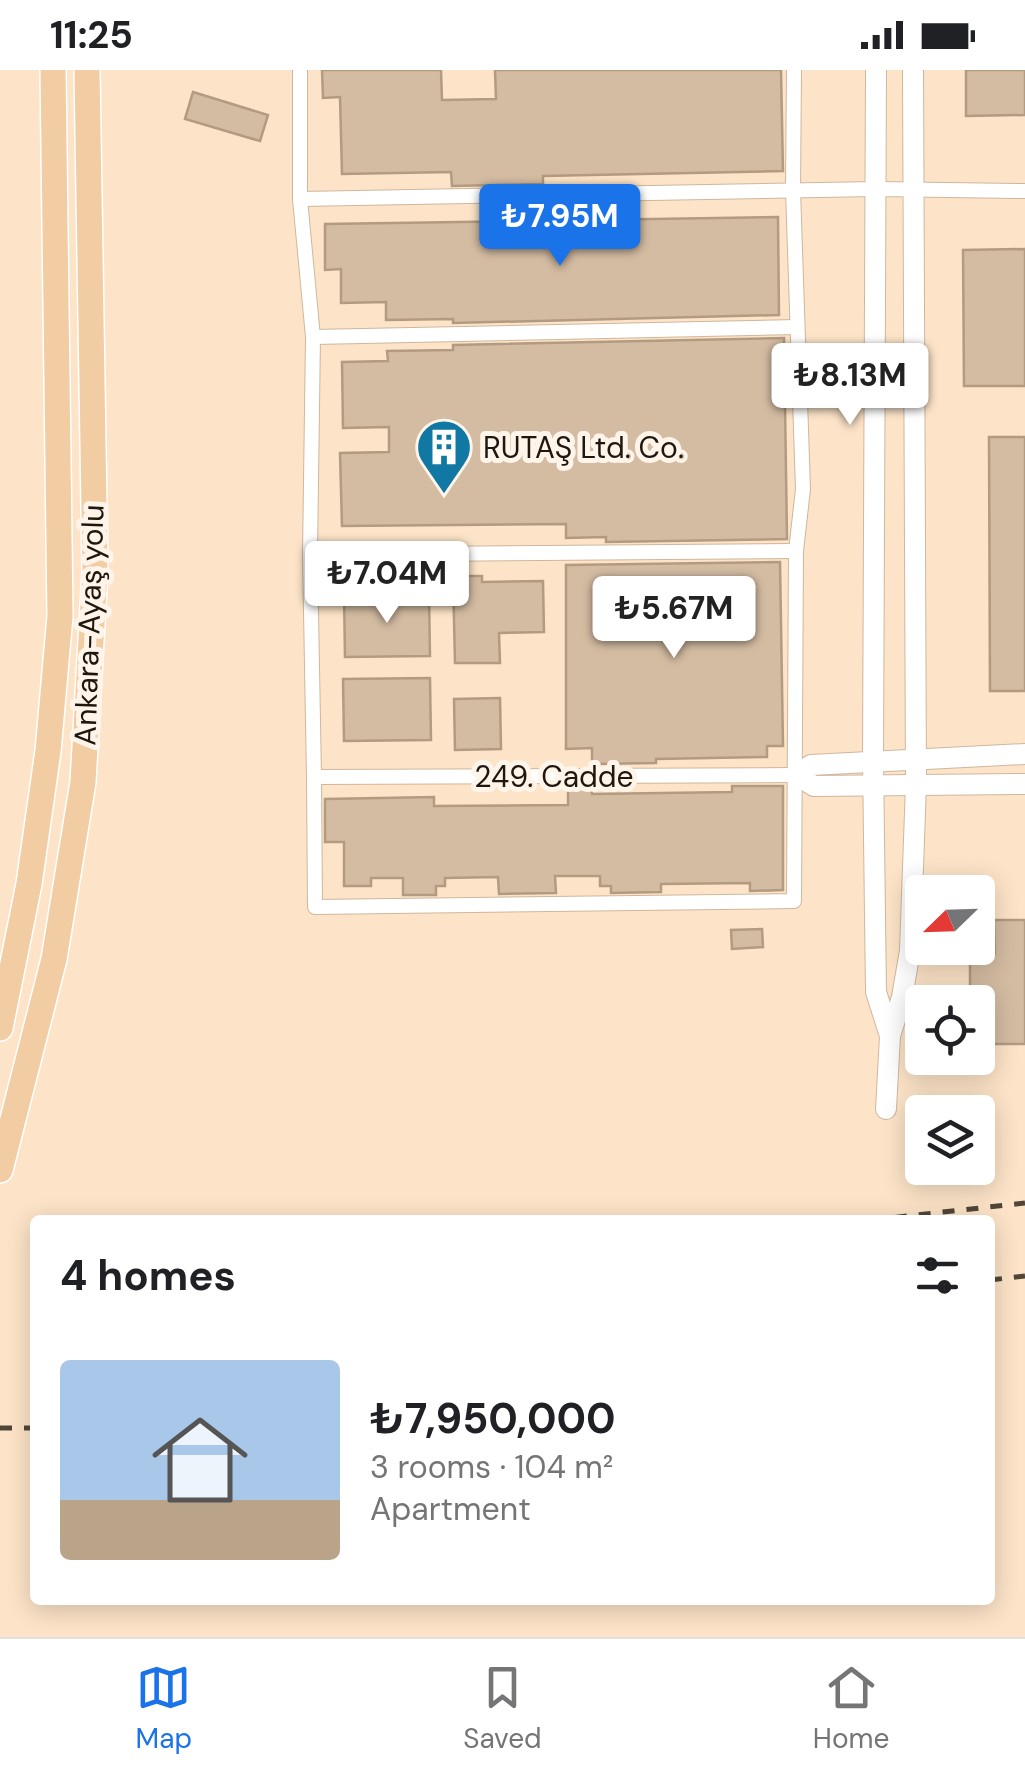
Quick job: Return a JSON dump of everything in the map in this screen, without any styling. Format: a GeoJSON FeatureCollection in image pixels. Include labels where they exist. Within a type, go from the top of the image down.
{"type":"FeatureCollection","features":[{"type":"Feature","properties":{"kind":"highway","name":"Ankara-Ayaş yolu"},"geometry":{"type":"LineString","coordinates":[[0,1028],[30,884],[48,751],[60,616],[53,70]]}},
{"type":"Feature","properties":{"kind":"highway","name":"Ankara-Ayaş yolu"},"geometry":{"type":"LineString","coordinates":[[0,1170],[54,959],[82,782],[95,570],[86,70]]}},
{"type":"Feature","properties":{"kind":"street"},"geometry":{"type":"LineString","coordinates":[[300,70],[300,199],[314,337],[310,555],[314,907],[794,901],[796,552],[803,490],[794,70]]}},
{"type":"Feature","properties":{"kind":"street"},"geometry":{"type":"LineString","coordinates":[[876,70],[872,759],[876,992],[890,1036]]}},
{"type":"Feature","properties":{"kind":"street"},"geometry":{"type":"LineString","coordinates":[[886,1109],[890,1036],[910,951],[917,758],[912,70]]}},
{"type":"Feature","properties":{"kind":"street"},"geometry":{"type":"LineString","coordinates":[[300,199],[1025,190]]}},
{"type":"Feature","properties":{"kind":"street"},"geometry":{"type":"LineString","coordinates":[[314,337],[797,327]]}},
{"type":"Feature","properties":{"kind":"street"},"geometry":{"type":"LineString","coordinates":[[310,555],[796,552]]}},
{"type":"Feature","properties":{"kind":"street"},"geometry":{"type":"LineString","coordinates":[[796,774],[811,765],[872,759],[1025,754]]}},
{"type":"Feature","properties":{"kind":"street"},"geometry":{"type":"LineString","coordinates":[[796,774],[814,786],[1025,784]]}},
{"type":"Feature","properties":{"kind":"street","name":"249. Cadde"},"geometry":{"type":"LineString","coordinates":[[314,777],[796,774]]}},
{"type":"Feature","properties":{"kind":"building"},"geometry":{"type":"Polygon","coordinates":[[[322,70],[441,70],[442,100],[496,99],[495,70],[781,70],[783,171],[543,176],[543,184],[452,186],[451,172],[342,174],[340,97],[323,98],[322,70]]]}},
{"type":"Feature","properties":{"kind":"building"},"geometry":{"type":"Polygon","coordinates":[[[966,70],[1025,70],[1025,115],[966,116],[966,70]]]}},
{"type":"Feature","properties":{"kind":"building"},"geometry":{"type":"Polygon","coordinates":[[[193,92],[268,115],[260,141],[185,119],[193,92]]]}},
{"type":"Feature","properties":{"kind":"building"},"geometry":{"type":"Polygon","coordinates":[[[778,217],[779,315],[453,323],[453,319],[386,320],[386,302],[341,303],[341,269],[325,270],[325,224],[778,217]]]}},
{"type":"Feature","properties":{"kind":"building"},"geometry":{"type":"Polygon","coordinates":[[[1025,249],[1025,386],[964,386],[963,250],[1025,249]]]}},
{"type":"Feature","properties":{"kind":"building"},"geometry":{"type":"Polygon","coordinates":[[[784,338],[787,539],[606,542],[606,537],[566,538],[566,524],[342,526],[340,453],[389,452],[389,427],[343,428],[342,362],[388,361],[387,351],[453,350],[453,345],[784,338]]]}},
{"type":"Feature","properties":{"kind":"building"},"geometry":{"type":"Polygon","coordinates":[[[989,437],[1025,437],[1025,691],[990,691],[989,437]]]}},
{"type":"Feature","properties":{"kind":"building"},"geometry":{"type":"Polygon","coordinates":[[[780,562],[783,746],[767,746],[767,757],[592,764],[592,748],[566,749],[566,565],[780,562]]]}},
{"type":"Feature","properties":{"kind":"building"},"geometry":{"type":"Polygon","coordinates":[[[453,576],[482,576],[482,582],[543,581],[544,632],[499,633],[500,663],[455,663],[453,576]]]}},
{"type":"Feature","properties":{"kind":"building"},"geometry":{"type":"Polygon","coordinates":[[[429,594],[430,656],[345,657],[344,595],[429,594]]]}},
{"type":"Feature","properties":{"kind":"building"},"geometry":{"type":"Polygon","coordinates":[[[430,678],[431,740],[344,741],[343,679],[430,678]]]}},
{"type":"Feature","properties":{"kind":"building"},"geometry":{"type":"Polygon","coordinates":[[[500,698],[501,749],[455,750],[454,699],[500,698]]]}},
{"type":"Feature","properties":{"kind":"building"},"geometry":{"type":"Polygon","coordinates":[[[591,786],[592,794],[732,792],[732,786],[783,786],[783,890],[750,891],[750,883],[661,884],[661,892],[611,893],[611,886],[600,886],[600,876],[555,876],[556,893],[499,894],[498,877],[445,878],[445,886],[436,886],[436,895],[403,895],[403,878],[371,878],[371,886],[344,886],[344,842],[325,842],[325,799],[434,797],[434,806],[568,805],[568,787],[591,786]]]}},
{"type":"Feature","properties":{"kind":"building"},"geometry":{"type":"Polygon","coordinates":[[[995,920],[1025,920],[1025,1044],[995,1044],[995,985],[970,985],[970,965],[995,965],[995,920]]]}},
{"type":"Feature","properties":{"kind":"building"},"geometry":{"type":"Polygon","coordinates":[[[762,929],[763,947],[732,949],[731,930],[762,929]]]}},
{"type":"Feature","properties":{"kind":"railway"},"geometry":{"type":"LineString","coordinates":[[916,1215],[1025,1203]]}},
{"type":"Feature","properties":{"kind":"railway"},"geometry":{"type":"LineString","coordinates":[[995,1279],[1025,1276]]}},
{"type":"Feature","properties":{"kind":"railway"},"geometry":{"type":"LineString","coordinates":[[0,1428],[30,1428]]}},
{"type":"Feature","properties":{"kind":"place","name":"RUTAŞ Ltd. Co."},"geometry":{"type":"Point","coordinates":[444,496]}}]}
